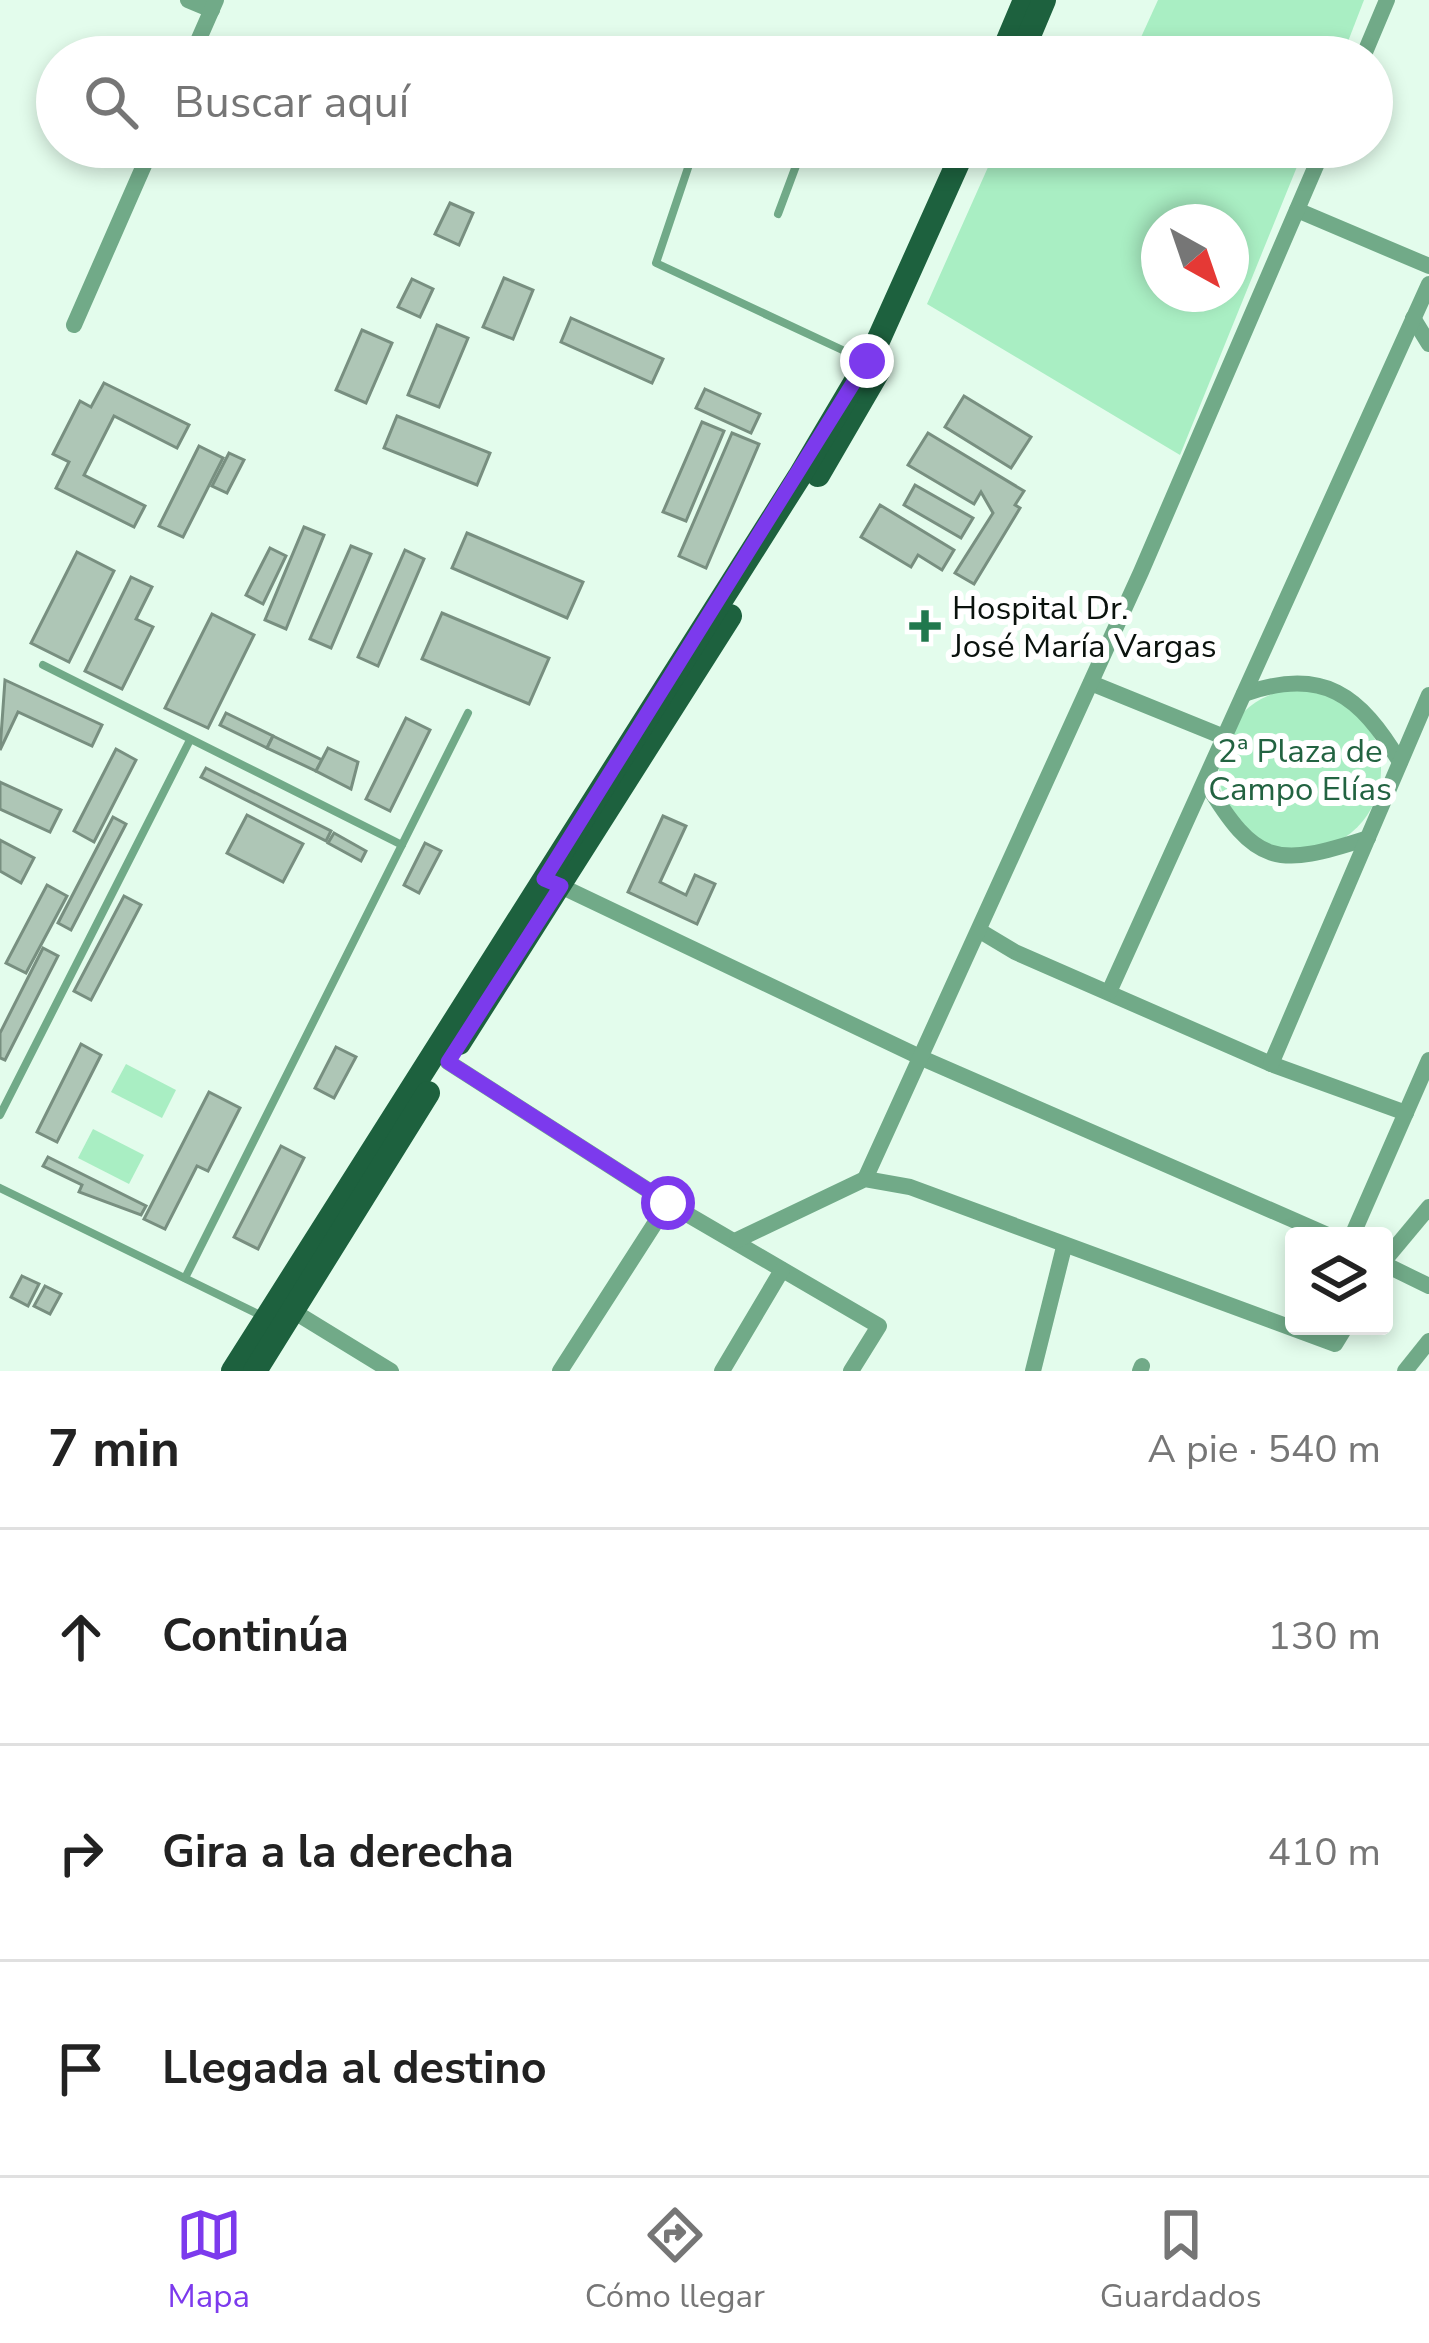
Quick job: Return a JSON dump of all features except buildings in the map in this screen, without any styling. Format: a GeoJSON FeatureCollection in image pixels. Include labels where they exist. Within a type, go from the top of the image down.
{"type":"FeatureCollection","features":[{"type":"Feature","properties":{"kind":"main road"},"geometry":{"type":"LineString","coordinates":[[1009,36],[1024,0]]}},
{"type":"Feature","properties":{"kind":"main road"},"geometry":{"type":"LineString","coordinates":[[1029,36],[1044,0]]}},
{"type":"Feature","properties":{"kind":"main road"},"geometry":{"type":"LineString","coordinates":[[255,1371],[448,1062],[867,361],[954,168]]}},
{"type":"Feature","properties":{"kind":"main road"},"geometry":{"type":"LineString","coordinates":[[233,1371],[859,410],[941,246],[973,168]]}},
{"type":"Feature","properties":{"kind":"street"},"geometry":{"type":"LineString","coordinates":[[188,0],[214,5],[200,36]]}},
{"type":"Feature","properties":{"kind":"street"},"geometry":{"type":"LineString","coordinates":[[1372,36],[1388,0]]}},
{"type":"Feature","properties":{"kind":"street"},"geometry":{"type":"LineString","coordinates":[[74,325],[143,168]]}},
{"type":"Feature","properties":{"kind":"street"},"geometry":{"type":"LineString","coordinates":[[737,1240],[866,1179],[880,1155],[1315,168]]}},
{"type":"Feature","properties":{"kind":"street"},"geometry":{"type":"LineString","coordinates":[[1297,211],[1429,266]]}},
{"type":"Feature","properties":{"kind":"street"},"geometry":{"type":"LineString","coordinates":[[1109,992],[1429,284]]}},
{"type":"Feature","properties":{"kind":"street"},"geometry":{"type":"LineString","coordinates":[[1414,318],[1429,344]]}},
{"type":"Feature","properties":{"kind":"street"},"geometry":{"type":"LineString","coordinates":[[1244,694],[1280,681],[1328,686],[1373,716],[1400,762]]}},
{"type":"Feature","properties":{"kind":"street"},"geometry":{"type":"LineString","coordinates":[[1091,683],[1224,737]]}},
{"type":"Feature","properties":{"kind":"street"},"geometry":{"type":"LineString","coordinates":[[1270,1064],[1429,695]]}},
{"type":"Feature","properties":{"kind":"street"},"geometry":{"type":"LineString","coordinates":[[1205,781],[1233,827],[1266,853],[1305,859],[1368,838]]}},
{"type":"Feature","properties":{"kind":"street"},"geometry":{"type":"LineString","coordinates":[[552,882],[924,1059],[1309,1227]]}},
{"type":"Feature","properties":{"kind":"street"},"geometry":{"type":"LineString","coordinates":[[980,931],[1270,1064],[1406,1113]]}},
{"type":"Feature","properties":{"kind":"street"},"geometry":{"type":"LineString","coordinates":[[1356,1227],[1429,1060]]}},
{"type":"Feature","properties":{"kind":"street"},"geometry":{"type":"LineString","coordinates":[[448,1062],[668,1203],[878,1327],[851,1371]]}},
{"type":"Feature","properties":{"kind":"street"},"geometry":{"type":"LineString","coordinates":[[880,1155],[910,1187]]}},
{"type":"Feature","properties":{"kind":"street"},"geometry":{"type":"LineString","coordinates":[[866,1179],[910,1187],[1285,1326]]}},
{"type":"Feature","properties":{"kind":"street"},"geometry":{"type":"LineString","coordinates":[[560,1371],[668,1203]]}},
{"type":"Feature","properties":{"kind":"street"},"geometry":{"type":"LineString","coordinates":[[1393,1251],[1429,1207]]}},
{"type":"Feature","properties":{"kind":"street"},"geometry":{"type":"LineString","coordinates":[[1033,1371],[1064,1247]]}},
{"type":"Feature","properties":{"kind":"street"},"geometry":{"type":"LineString","coordinates":[[1393,1267],[1429,1286]]}},
{"type":"Feature","properties":{"kind":"street"},"geometry":{"type":"LineString","coordinates":[[722,1371],[782,1270]]}},
{"type":"Feature","properties":{"kind":"street"},"geometry":{"type":"LineString","coordinates":[[293,1311],[391,1371]]}},
{"type":"Feature","properties":{"kind":"street"},"geometry":{"type":"LineString","coordinates":[[1310,1335],[1335,1344],[1340,1335]]}},
{"type":"Feature","properties":{"kind":"street"},"geometry":{"type":"LineString","coordinates":[[1405,1371],[1429,1341]]}},
{"type":"Feature","properties":{"kind":"lane"},"geometry":{"type":"LineString","coordinates":[[688,168],[656,263],[867,361]]}},
{"type":"Feature","properties":{"kind":"lane"},"geometry":{"type":"LineString","coordinates":[[778,214],[795,168]]}},
{"type":"Feature","properties":{"kind":"lane"},"geometry":{"type":"LineString","coordinates":[[43,665],[402,845]]}},
{"type":"Feature","properties":{"kind":"lane"},"geometry":{"type":"LineString","coordinates":[[185,1278],[468,713]]}},
{"type":"Feature","properties":{"kind":"lane"},"geometry":{"type":"LineString","coordinates":[[0,1115],[190,740]]}},
{"type":"Feature","properties":{"kind":"lane"},"geometry":{"type":"LineString","coordinates":[[0,1188],[267,1318]]}},
{"type":"Feature","properties":{"kind":"green space"},"geometry":{"type":"Polygon","coordinates":[[[1158,0],[1364,0],[1350,36],[1142,36],[1158,0]]]}},
{"type":"Feature","properties":{"kind":"green space"},"geometry":{"type":"Polygon","coordinates":[[[988,168],[1296,168],[1249,285],[1249,204],[1141,204],[1141,312],[1238,312],[1180,455],[927,304],[988,168]]]}},
{"type":"Feature","properties":{"kind":"green space","name":"2ª Plaza de Campo Elías"},"geometry":{"type":"Polygon","coordinates":[[[1300,689],[1331,695],[1358,712],[1375,739],[1381,770],[1375,801],[1358,828],[1331,845],[1300,851],[1269,845],[1242,828],[1225,801],[1219,770],[1225,739],[1242,712],[1269,695],[1300,689]]]}},
{"type":"Feature","properties":{"kind":"green space"},"geometry":{"type":"Polygon","coordinates":[[[126,1064],[176,1090],[162,1118],[111,1092],[126,1064]]]}},
{"type":"Feature","properties":{"kind":"green space"},"geometry":{"type":"Polygon","coordinates":[[[93,1129],[144,1155],[129,1184],[78,1158],[93,1129]]]}},
{"type":"Feature","properties":{"kind":"place","name":"Hospital Dr. José María Vargas"},"geometry":{"type":"Point","coordinates":[925,626]}},
{"type":"Feature","properties":{"kind":"route"},"geometry":{"type":"LineString","coordinates":[[668,1203],[448,1062],[561,886],[544,879],[799,477],[867,361]]}}]}
